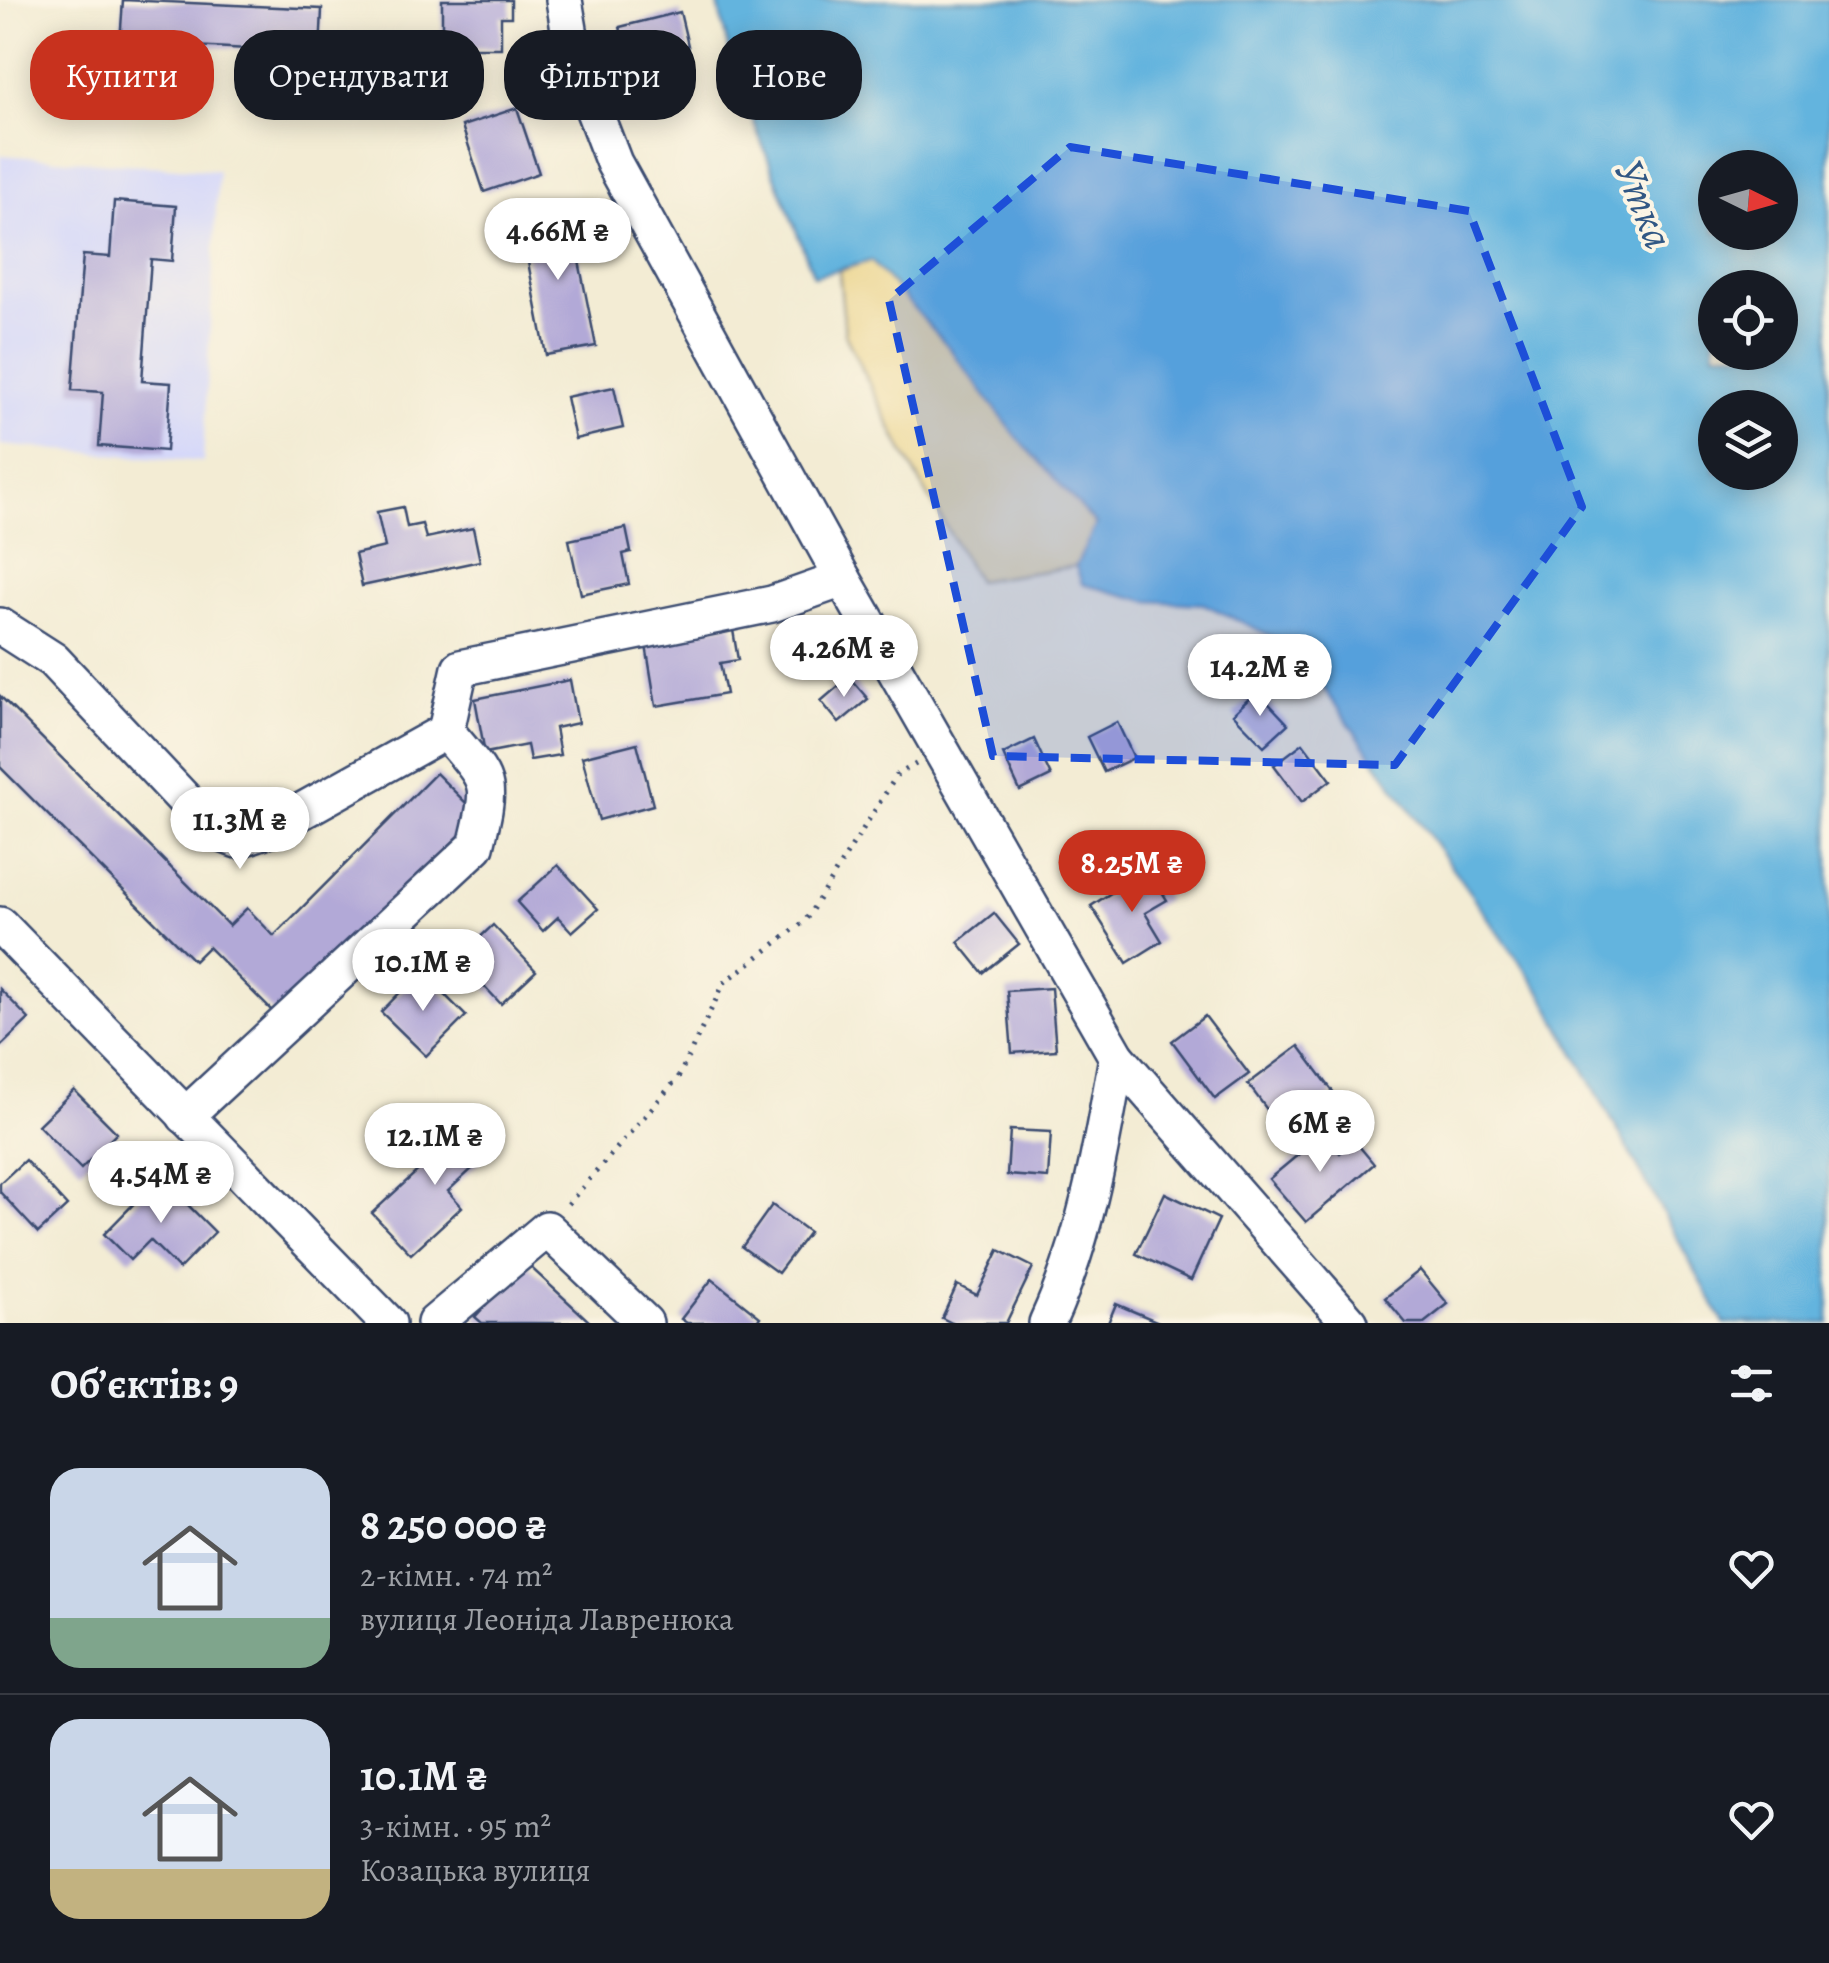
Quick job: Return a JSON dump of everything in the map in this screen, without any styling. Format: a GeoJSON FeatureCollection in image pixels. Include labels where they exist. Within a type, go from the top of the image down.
{"type":"FeatureCollection","features":[{"type":"Feature","properties":{"kind":"street"},"geometry":{"type":"LineString","coordinates":[[564,0],[574,59],[614,163],[843,579],[1117,1057],[1350,1323]]}},
{"type":"Feature","properties":{"kind":"street"},"geometry":{"type":"LineString","coordinates":[[0,626],[53,660],[214,831],[236,840],[273,827],[446,731],[460,668],[772,604],[843,579]]}},
{"type":"Feature","properties":{"kind":"street"},"geometry":{"type":"LineString","coordinates":[[185,1116],[476,846],[488,798],[486,780],[446,731]]}},
{"type":"Feature","properties":{"kind":"street"},"geometry":{"type":"LineString","coordinates":[[0,926],[388,1323]]}},
{"type":"Feature","properties":{"kind":"street"},"geometry":{"type":"LineString","coordinates":[[1047,1323],[1070,1274],[1099,1161],[1117,1057]]}},
{"type":"Feature","properties":{"kind":"street"},"geometry":{"type":"LineString","coordinates":[[435,1323],[547,1229],[645,1323]]}},
{"type":"Feature","properties":{"kind":"path"},"geometry":{"type":"LineString","coordinates":[[547,1229],[678,1078],[724,983],[805,921],[896,775],[940,750]]}},
{"type":"Feature","properties":{"kind":"highlighted area"},"geometry":{"type":"Polygon","coordinates":[[[1070,147],[1469,211],[1582,507],[1395,765],[993,756],[889,300],[1070,147]]]}},
{"type":"Feature","properties":{"kind":"shaded area"},"geometry":{"type":"Polygon","coordinates":[[[0,155],[218,171],[203,462],[0,445],[0,155]]]}},
{"type":"Feature","properties":{"kind":"sand"},"geometry":{"type":"Polygon","coordinates":[[[871,260],[947,345],[1016,436],[1096,525],[1076,566],[977,581],[901,448],[845,334],[839,271],[871,260]]]}},
{"type":"Feature","properties":{"kind":"water","name":"Утка"},"geometry":{"type":"Polygon","coordinates":[[[717,0],[1829,0],[1829,1323],[1724,1323],[1541,992],[1294,647],[1204,604],[1147,601],[1082,584],[1076,566],[1096,524],[1016,436],[947,345],[871,261],[814,276],[753,120],[862,120],[862,30],[724,30],[717,0]]]}},
{"type":"Feature","properties":{"kind":"building"},"geometry":{"type":"Polygon","coordinates":[[[123,0],[322,9],[321,30],[234,30],[234,48],[214,47],[214,30],[121,30],[123,0]]]}},
{"type":"Feature","properties":{"kind":"building"},"geometry":{"type":"Polygon","coordinates":[[[442,0],[511,0],[511,17],[501,17],[501,48],[484,48],[484,30],[442,30],[442,0]]]}},
{"type":"Feature","properties":{"kind":"building"},"geometry":{"type":"Polygon","coordinates":[[[680,12],[684,30],[621,30],[620,27],[680,12]]]}},
{"type":"Feature","properties":{"kind":"building"},"geometry":{"type":"Polygon","coordinates":[[[504,112],[504,120],[521,120],[539,173],[484,192],[462,126],[504,112]]]}},
{"type":"Feature","properties":{"kind":"building"},"geometry":{"type":"Polygon","coordinates":[[[114,201],[176,206],[172,261],[151,259],[142,381],[171,383],[166,451],[99,446],[103,392],[72,390],[83,255],[110,257],[114,201]]]}},
{"type":"Feature","properties":{"kind":"building"},"geometry":{"type":"Polygon","coordinates":[[[569,211],[596,346],[546,355],[520,221],[569,211]]]}},
{"type":"Feature","properties":{"kind":"building"},"geometry":{"type":"Polygon","coordinates":[[[614,387],[623,428],[575,439],[566,397],[614,387]]]}},
{"type":"Feature","properties":{"kind":"building"},"geometry":{"type":"Polygon","coordinates":[[[403,507],[407,527],[422,524],[426,538],[473,528],[480,561],[362,586],[355,554],[385,547],[377,512],[403,507]]]}},
{"type":"Feature","properties":{"kind":"building"},"geometry":{"type":"Polygon","coordinates":[[[626,528],[631,552],[623,554],[629,584],[581,594],[569,540],[626,528]]]}},
{"type":"Feature","properties":{"kind":"building"},"geometry":{"type":"Polygon","coordinates":[[[732,624],[738,660],[720,663],[726,694],[656,706],[645,639],[732,624]]]}},
{"type":"Feature","properties":{"kind":"building"},"geometry":{"type":"Polygon","coordinates":[[[849,677],[868,699],[839,723],[821,701],[849,677]]]}},
{"type":"Feature","properties":{"kind":"building"},"geometry":{"type":"Polygon","coordinates":[[[570,680],[578,723],[555,728],[560,755],[530,760],[527,745],[485,753],[475,699],[570,680]]]}},
{"type":"Feature","properties":{"kind":"building"},"geometry":{"type":"Polygon","coordinates":[[[1257,691],[1288,724],[1264,746],[1233,714],[1257,691]]]}},
{"type":"Feature","properties":{"kind":"building"},"geometry":{"type":"Polygon","coordinates":[[[0,696],[229,926],[247,908],[274,936],[436,773],[479,816],[278,1017],[208,947],[194,961],[0,767],[0,696]]]}},
{"type":"Feature","properties":{"kind":"building"},"geometry":{"type":"Polygon","coordinates":[[[1117,722],[1134,758],[1104,772],[1087,737],[1117,722]]]}},
{"type":"Feature","properties":{"kind":"building"},"geometry":{"type":"Polygon","coordinates":[[[1034,739],[1051,776],[1020,791],[1003,754],[1034,739]]]}},
{"type":"Feature","properties":{"kind":"building"},"geometry":{"type":"Polygon","coordinates":[[[637,743],[653,805],[599,820],[582,757],[637,743]]]}},
{"type":"Feature","properties":{"kind":"building"},"geometry":{"type":"Polygon","coordinates":[[[1303,743],[1331,780],[1302,802],[1274,765],[1303,743]]]}},
{"type":"Feature","properties":{"kind":"building"},"geometry":{"type":"Polygon","coordinates":[[[558,865],[598,909],[572,932],[558,917],[543,931],[517,902],[558,865]]]}},
{"type":"Feature","properties":{"kind":"building"},"geometry":{"type":"Polygon","coordinates":[[[1148,869],[1167,900],[1145,913],[1162,941],[1127,963],[1091,906],[1148,869]]]}},
{"type":"Feature","properties":{"kind":"building"},"geometry":{"type":"Polygon","coordinates":[[[994,913],[1019,944],[983,973],[958,942],[994,913]]]}},
{"type":"Feature","properties":{"kind":"building"},"geometry":{"type":"Polygon","coordinates":[[[493,925],[536,971],[501,1004],[458,958],[493,925]]]}},
{"type":"Feature","properties":{"kind":"building"},"geometry":{"type":"Polygon","coordinates":[[[421,971],[466,1016],[426,1056],[381,1012],[421,971]]]}},
{"type":"Feature","properties":{"kind":"building"},"geometry":{"type":"Polygon","coordinates":[[[1051,988],[1056,1050],[1012,1053],[1007,991],[1051,988]]]}},
{"type":"Feature","properties":{"kind":"building"},"geometry":{"type":"Polygon","coordinates":[[[0,989],[29,1019],[0,1047],[0,989]]]}},
{"type":"Feature","properties":{"kind":"building"},"geometry":{"type":"Polygon","coordinates":[[[1205,1016],[1249,1074],[1215,1099],[1172,1041],[1205,1016]]]}},
{"type":"Feature","properties":{"kind":"building"},"geometry":{"type":"Polygon","coordinates":[[[1299,1046],[1334,1093],[1283,1131],[1248,1084],[1299,1046]]]}},
{"type":"Feature","properties":{"kind":"building"},"geometry":{"type":"Polygon","coordinates":[[[74,1090],[117,1133],[81,1169],[38,1125],[74,1090]]]}},
{"type":"Feature","properties":{"kind":"building"},"geometry":{"type":"Polygon","coordinates":[[[477,1116],[501,1142],[448,1191],[462,1207],[411,1254],[372,1213],[477,1116]]]}},
{"type":"Feature","properties":{"kind":"building"},"geometry":{"type":"Polygon","coordinates":[[[1010,1130],[1051,1132],[1048,1178],[1007,1175],[1010,1130]]]}},
{"type":"Feature","properties":{"kind":"building"},"geometry":{"type":"Polygon","coordinates":[[[1323,1134],[1340,1153],[1354,1140],[1374,1164],[1306,1222],[1269,1179],[1323,1134]]]}},
{"type":"Feature","properties":{"kind":"building"},"geometry":{"type":"Polygon","coordinates":[[[25,1160],[67,1206],[38,1233],[0,1192],[0,1183],[25,1160]]]}},
{"type":"Feature","properties":{"kind":"building"},"geometry":{"type":"Polygon","coordinates":[[[160,1177],[215,1232],[179,1269],[150,1240],[130,1260],[104,1234],[160,1177]]]}},
{"type":"Feature","properties":{"kind":"building"},"geometry":{"type":"Polygon","coordinates":[[[1165,1193],[1219,1219],[1191,1280],[1136,1254],[1165,1193]]]}},
{"type":"Feature","properties":{"kind":"building"},"geometry":{"type":"Polygon","coordinates":[[[772,1205],[809,1232],[778,1273],[742,1247],[772,1205]]]}},
{"type":"Feature","properties":{"kind":"building"},"geometry":{"type":"Polygon","coordinates":[[[999,1250],[1033,1267],[1006,1323],[952,1323],[942,1318],[957,1285],[977,1295],[999,1250]]]}},
{"type":"Feature","properties":{"kind":"building"},"geometry":{"type":"Polygon","coordinates":[[[525,1262],[591,1323],[482,1323],[475,1317],[525,1262]]]}},
{"type":"Feature","properties":{"kind":"building"},"geometry":{"type":"Polygon","coordinates":[[[1420,1270],[1448,1304],[1424,1323],[1406,1323],[1385,1298],[1420,1270]]]}},
{"type":"Feature","properties":{"kind":"building"},"geometry":{"type":"Polygon","coordinates":[[[712,1279],[760,1317],[756,1323],[687,1323],[681,1319],[712,1279]]]}},
{"type":"Feature","properties":{"kind":"building"},"geometry":{"type":"Polygon","coordinates":[[[1116,1304],[1161,1323],[1108,1323],[1116,1304]]]}}]}
